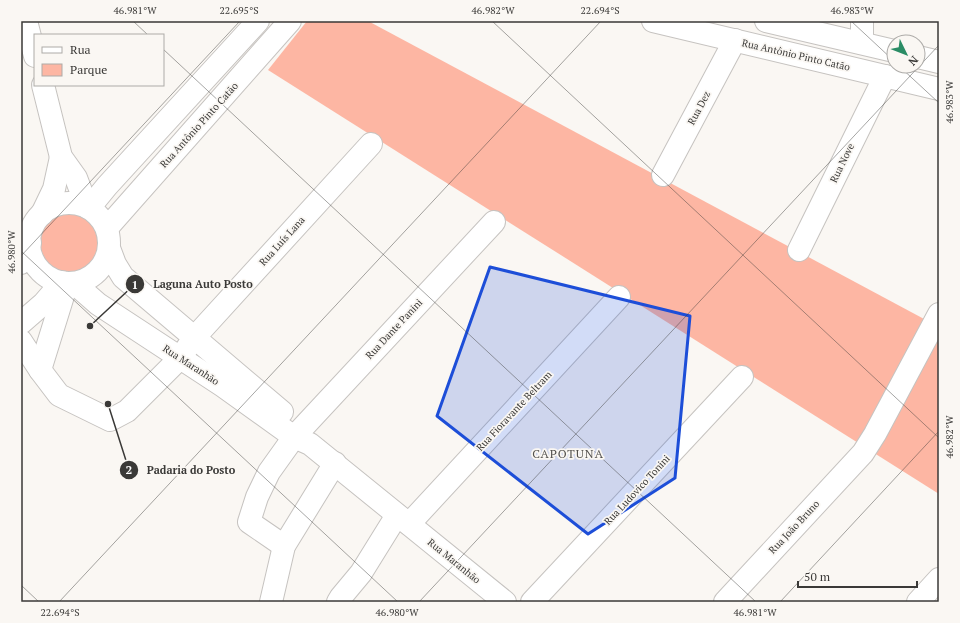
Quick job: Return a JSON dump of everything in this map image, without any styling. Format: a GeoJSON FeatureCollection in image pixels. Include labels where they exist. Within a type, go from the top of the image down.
{"type":"FeatureCollection","features":[{"type":"Feature","properties":{"kind":"main road"},"geometry":{"type":"LineString","coordinates":[[26,21],[34,52]]}},
{"type":"Feature","properties":{"kind":"main road","name":"Rua Antônio Pinto Catão"},"geometry":{"type":"LineString","coordinates":[[108,238],[290,21]]}},
{"type":"Feature","properties":{"kind":"main road","name":"Rua Antônio Pinto Catão"},"geometry":{"type":"LineString","coordinates":[[653,21],[939,89]]}},
{"type":"Feature","properties":{"kind":"main road"},"geometry":{"type":"LineString","coordinates":[[766,21],[886,49]]}},
{"type":"Feature","properties":{"kind":"main road"},"geometry":{"type":"LineString","coordinates":[[854,68],[852,59],[862,43],[862,21]]}},
{"type":"Feature","properties":{"kind":"main road"},"geometry":{"type":"LineString","coordinates":[[42,214],[56,205],[72,203],[88,208],[253,24]]}},
{"type":"Feature","properties":{"kind":"main road","name":"Rua Dez"},"geometry":{"type":"LineString","coordinates":[[663,175],[735,40]]}},
{"type":"Feature","properties":{"kind":"main road"},"geometry":{"type":"LineString","coordinates":[[926,59],[939,62]]}},
{"type":"Feature","properties":{"kind":"main road","name":"Rua Nove"},"geometry":{"type":"LineString","coordinates":[[799,250],[885,76]]}},
{"type":"Feature","properties":{"kind":"main road","name":"Rua Maranhão"},"geometry":{"type":"LineString","coordinates":[[43,86],[61,157],[76,178],[88,208],[100,216],[115,264],[123,277],[194,338],[302,436],[505,602]]}},
{"type":"Feature","properties":{"kind":"main road","name":"Rua Luís Lana"},"geometry":{"type":"LineString","coordinates":[[40,370],[59,394],[110,420],[127,411],[180,358],[194,338],[371,144]]}},
{"type":"Feature","properties":{"kind":"main road","name":"Rua Maranhão"},"geometry":{"type":"LineString","coordinates":[[61,157],[54,189],[42,214],[33,227],[30,243],[32,256],[38,268],[49,277],[67,283],[223,386],[302,436]]}},
{"type":"Feature","properties":{"kind":"main road","name":"Rua Dante Panini"},"geometry":{"type":"LineString","coordinates":[[284,546],[249,522],[257,497],[269,472],[494,222]]}},
{"type":"Feature","properties":{"kind":"main road"},"geometry":{"type":"LineString","coordinates":[[21,323],[67,283],[82,281],[95,274],[105,262],[108,238]]}},
{"type":"Feature","properties":{"kind":"main road"},"geometry":{"type":"LineString","coordinates":[[21,263],[30,243]]}},
{"type":"Feature","properties":{"kind":"main road"},"geometry":{"type":"LineString","coordinates":[[40,370],[67,283]]}},
{"type":"Feature","properties":{"kind":"main road","name":"Rua Fioravante Beltram"},"geometry":{"type":"LineString","coordinates":[[338,602],[403,520],[619,297]]}},
{"type":"Feature","properties":{"kind":"main road","name":"Rua João Bruno"},"geometry":{"type":"LineString","coordinates":[[725,602],[863,453],[875,434],[936,320]]}},
{"type":"Feature","properties":{"kind":"main road"},"geometry":{"type":"LineString","coordinates":[[21,341],[40,370]]}},
{"type":"Feature","properties":{"kind":"main road","name":"Rua Ludovico Tonini"},"geometry":{"type":"LineString","coordinates":[[532,602],[742,377]]}},
{"type":"Feature","properties":{"kind":"main road"},"geometry":{"type":"LineString","coordinates":[[271,602],[284,546],[335,463]]}},
{"type":"Feature","properties":{"kind":"main road"},"geometry":{"type":"LineString","coordinates":[[918,602],[939,579]]}},
{"type":"Feature","properties":{"kind":"highlighted area"},"geometry":{"type":"Polygon","coordinates":[[[490,267],[690,316],[675,478],[588,534],[437,416],[490,267]]]}},
{"type":"Feature","properties":{"kind":"green space"},"geometry":{"type":"Polygon","coordinates":[[[307,21],[368,21],[939,327],[939,494],[268,70],[307,21]]]}},
{"type":"Feature","properties":{"kind":"green space"},"geometry":{"type":"Polygon","coordinates":[[[66,208],[76,209],[84,213],[97,227],[100,236],[98,255],[94,263],[87,269],[72,274],[61,274],[49,270],[40,261],[36,251],[37,238],[43,224],[57,210],[66,208]]]}},
{"type":"Feature","properties":{"kind":"place","name":"Laguna Auto Posto"},"geometry":{"type":"Point","coordinates":[90,326]}},
{"type":"Feature","properties":{"kind":"place","name":"Padaria do Posto"},"geometry":{"type":"Point","coordinates":[108,404]}},
{"type":"Feature","properties":{"kind":"district","name":"CAPOTUNA"},"geometry":{"type":"Point","coordinates":[568,453]}}]}
